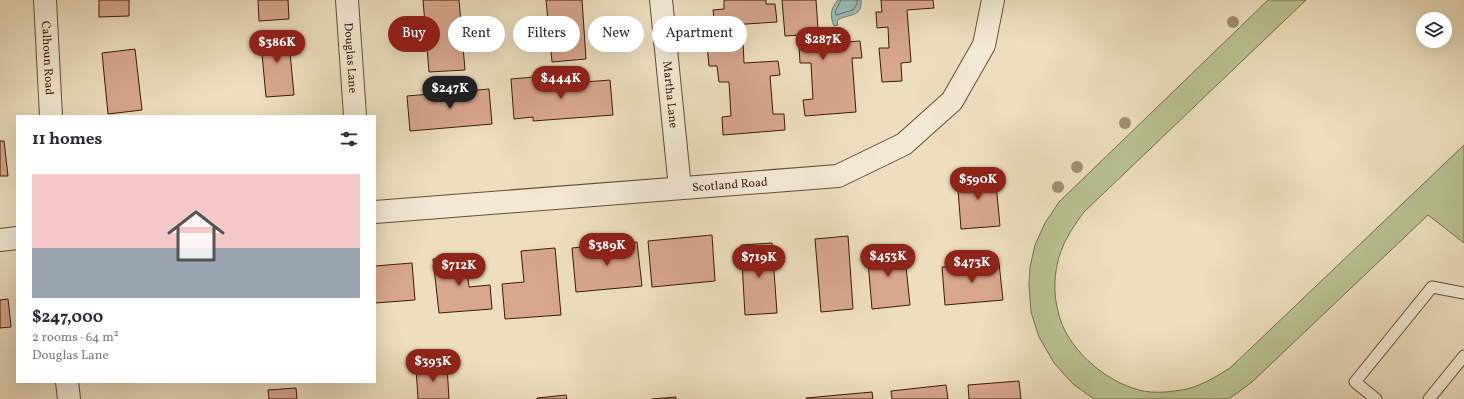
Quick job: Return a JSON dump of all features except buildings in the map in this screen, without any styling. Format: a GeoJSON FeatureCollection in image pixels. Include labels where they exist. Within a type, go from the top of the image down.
{"type":"FeatureCollection","features":[{"type":"Feature","properties":{"kind":"street","name":"Calhoun Road"},"geometry":{"type":"LineString","coordinates":[[45,0],[51,115]]}},
{"type":"Feature","properties":{"kind":"street","name":"Douglas Lane"},"geometry":{"type":"LineString","coordinates":[[347,0],[355,115]]}},
{"type":"Feature","properties":{"kind":"street","name":"Martha Lane"},"geometry":{"type":"LineString","coordinates":[[661,0],[680,188]]}},
{"type":"Feature","properties":{"kind":"street","name":"Scotland Road"},"geometry":{"type":"LineString","coordinates":[[376,212],[838,176],[904,144],[952,102],[984,45],[993,0]]}},
{"type":"Feature","properties":{"kind":"street"},"geometry":{"type":"LineString","coordinates":[[0,240],[16,238]]}},
{"type":"Feature","properties":{"kind":"street"},"geometry":{"type":"LineString","coordinates":[[67,383],[69,399]]}},
{"type":"Feature","properties":{"kind":"lane"},"geometry":{"type":"LineString","coordinates":[[1376,399],[1355,382],[1432,287],[1464,293]]}},
{"type":"Feature","properties":{"kind":"lane"},"geometry":{"type":"LineString","coordinates":[[1428,399],[1464,356]]}},
{"type":"Feature","properties":{"kind":"green space"},"geometry":{"type":"Polygon","coordinates":[[[1268,0],[1306,0],[1084,212],[1075,224],[1061,251],[1057,265],[1055,276],[1055,294],[1062,324],[1077,349],[1100,371],[1113,379],[1139,390],[1156,392],[1175,391],[1187,389],[1210,380],[1230,368],[1464,145],[1464,243],[1428,215],[1252,382],[1229,399],[1094,399],[1073,384],[1054,363],[1039,337],[1031,312],[1029,285],[1030,267],[1035,245],[1045,223],[1059,202],[1268,0]]]}},
{"type":"Feature","properties":{"kind":"water"},"geometry":{"type":"Polygon","coordinates":[[[838,0],[861,0],[861,6],[856,13],[840,19],[837,21],[838,25],[834,26],[832,19],[833,6],[838,0]]]}}]}
